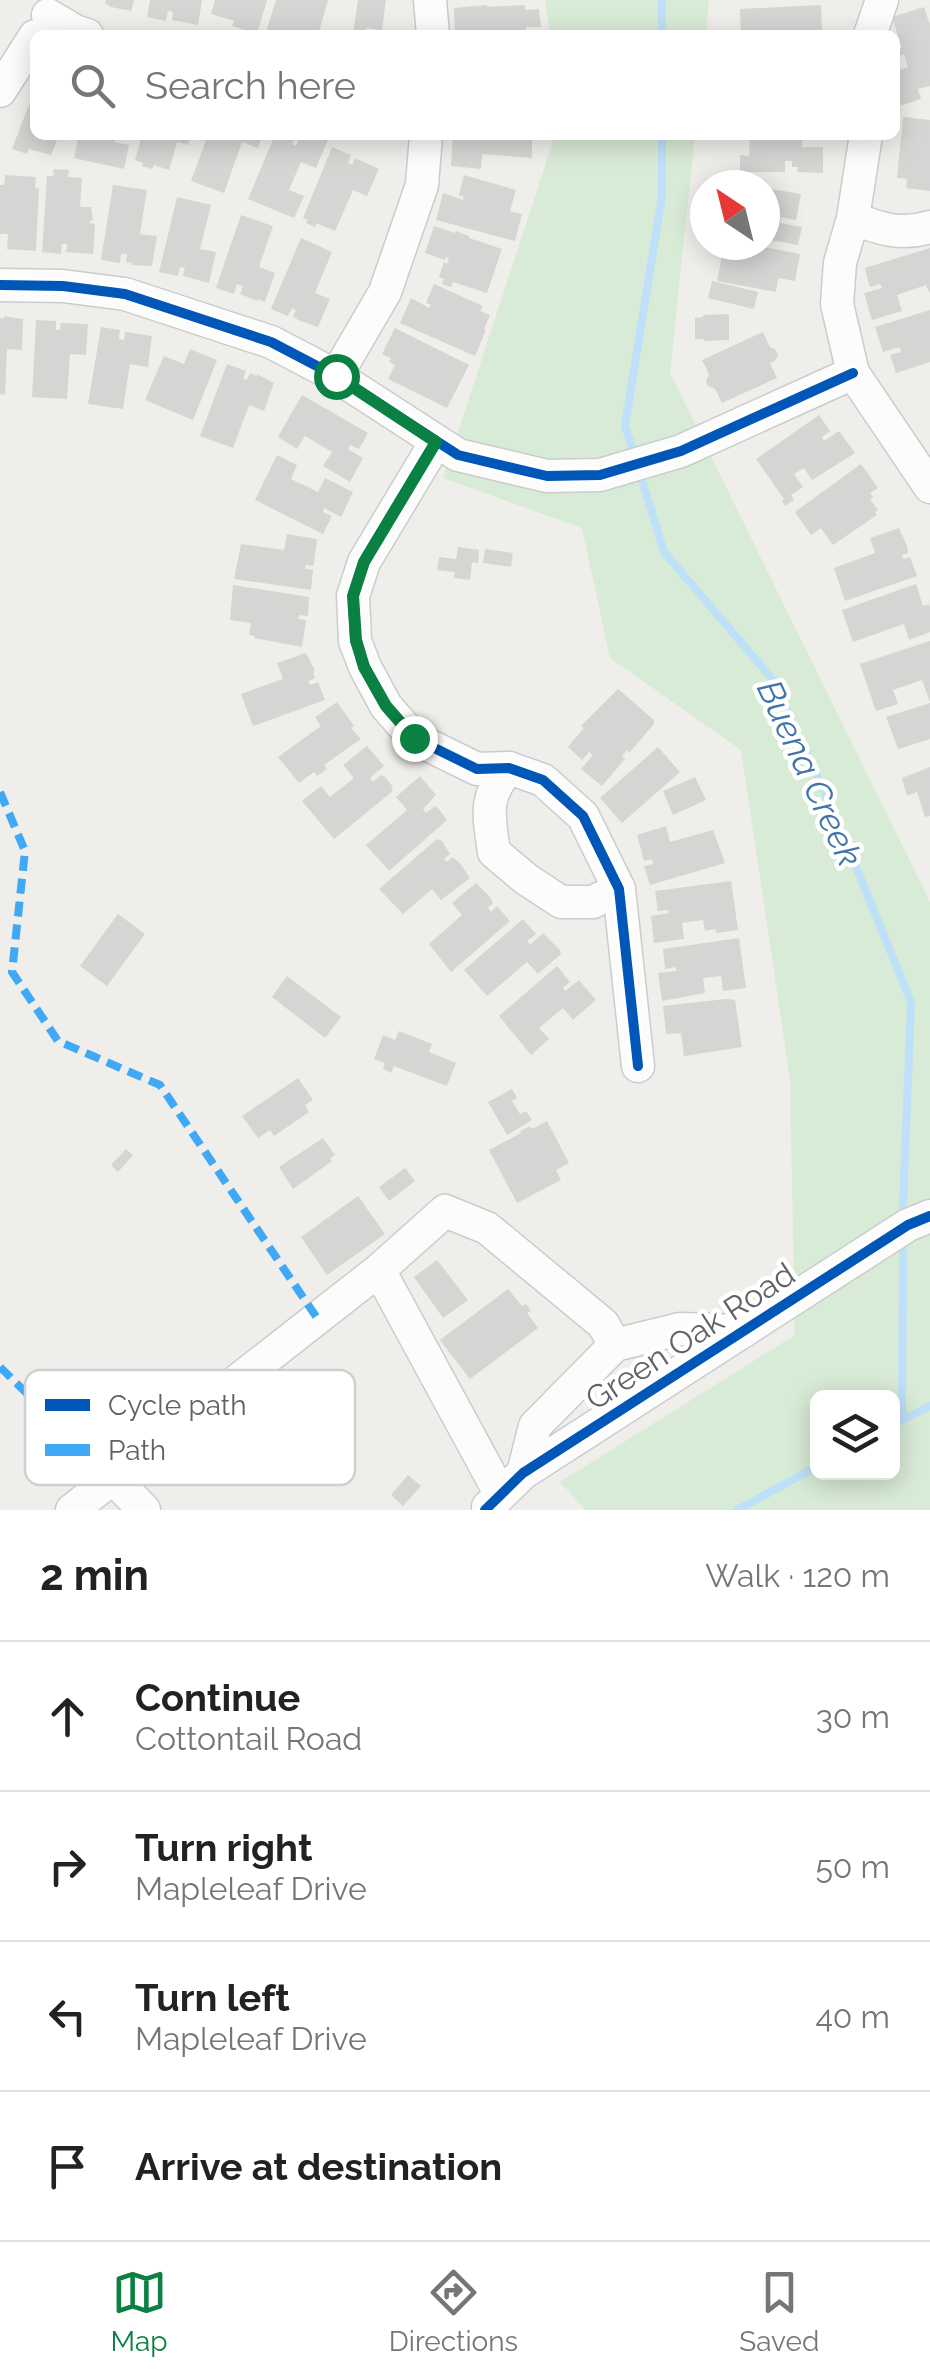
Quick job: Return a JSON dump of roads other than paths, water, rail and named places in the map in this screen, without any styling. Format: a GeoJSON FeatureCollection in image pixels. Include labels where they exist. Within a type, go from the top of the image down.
{"type":"FeatureCollection","features":[{"type":"Feature","properties":{"kind":"street"},"geometry":{"type":"LineString","coordinates":[[430,0],[433,30]]}},
{"type":"Feature","properties":{"kind":"street"},"geometry":{"type":"LineString","coordinates":[[872,30],[882,0]]}},
{"type":"Feature","properties":{"kind":"street"},"geometry":{"type":"LineString","coordinates":[[43,21],[73,30]]}},
{"type":"Feature","properties":{"kind":"street"},"geometry":{"type":"LineString","coordinates":[[0,91],[30,42]]}},
{"type":"Feature","properties":{"kind":"street"},"geometry":{"type":"LineString","coordinates":[[336,376],[385,292],[422,185],[426,140]]}},
{"type":"Feature","properties":{"kind":"street"},"geometry":{"type":"LineString","coordinates":[[865,140],[853,218],[840,263],[836,304],[853,374],[930,487]]}},
{"type":"Feature","properties":{"kind":"street"},"geometry":{"type":"LineString","coordinates":[[853,218],[884,231],[930,227]]}},
{"type":"Feature","properties":{"kind":"street"},"geometry":{"type":"LineString","coordinates":[[0,285],[63,286],[126,294],[271,342],[336,376],[458,455],[546,476],[600,475],[680,451],[853,374]]}},
{"type":"Feature","properties":{"kind":"street"},"geometry":{"type":"LineString","coordinates":[[436,442],[364,562],[353,596],[356,640],[364,667],[386,706],[414,738],[477,769],[509,768],[542,780],[584,816],[619,889],[638,1066]]}},
{"type":"Feature","properties":{"kind":"street"},"geometry":{"type":"LineString","coordinates":[[509,768],[496,782],[488,807],[494,852],[560,902],[593,902],[619,889]]}},
{"type":"Feature","properties":{"kind":"street"},"geometry":{"type":"LineString","coordinates":[[252,1370],[379,1270],[446,1211],[487,1228],[603,1324],[615,1345]]}},
{"type":"Feature","properties":{"kind":"street","name":"Green Oak Road"},"geometry":{"type":"LineString","coordinates":[[503,1492],[744,1331],[908,1225],[930,1216]]}},
{"type":"Feature","properties":{"kind":"street"},"geometry":{"type":"LineString","coordinates":[[379,1270],[503,1492]]}},
{"type":"Feature","properties":{"kind":"street","name":"Green Oak Road"},"geometry":{"type":"LineString","coordinates":[[503,1492],[535,1426],[615,1345],[680,1328],[744,1331]]}},
{"type":"Feature","properties":{"kind":"street"},"geometry":{"type":"LineString","coordinates":[[72,1510],[105,1485]]}},
{"type":"Feature","properties":{"kind":"street"},"geometry":{"type":"LineString","coordinates":[[121,1485],[144,1510]]}},
{"type":"Feature","properties":{"kind":"waterway","name":"Buena Creek"},"geometry":{"type":"LineString","coordinates":[[662,0],[662,30]]}},
{"type":"Feature","properties":{"kind":"waterway","name":"Buena Creek"},"geometry":{"type":"LineString","coordinates":[[635,456],[625,426],[662,196],[662,140]]}},
{"type":"Feature","properties":{"kind":"waterway","name":"Buena Creek"},"geometry":{"type":"LineString","coordinates":[[639,470],[664,552],[774,681],[835,815],[911,1002],[903,1206]]}},
{"type":"Feature","properties":{"kind":"waterway","name":"Buena Creek"},"geometry":{"type":"LineString","coordinates":[[902,1419],[903,1251]]}},
{"type":"Feature","properties":{"kind":"waterway"},"geometry":{"type":"LineString","coordinates":[[900,1421],[930,1406]]}},
{"type":"Feature","properties":{"kind":"waterway"},"geometry":{"type":"LineString","coordinates":[[737,1510],[810,1470]]}}]}
